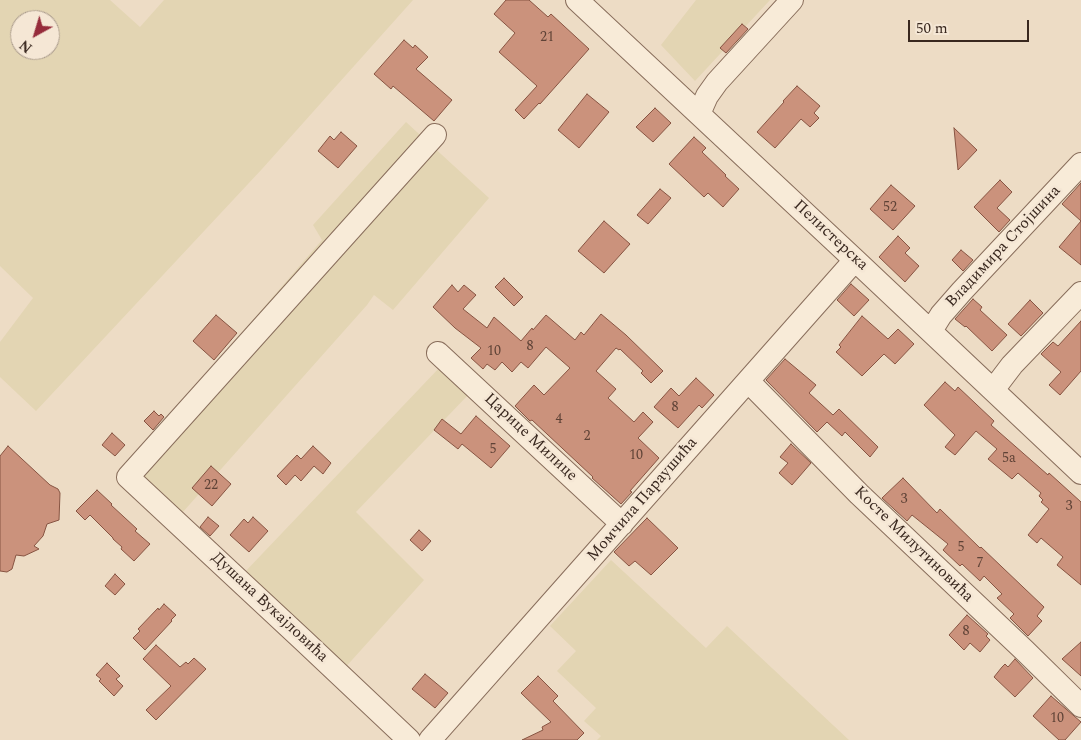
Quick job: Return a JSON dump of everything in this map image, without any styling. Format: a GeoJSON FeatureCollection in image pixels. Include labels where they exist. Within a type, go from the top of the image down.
{"type":"FeatureCollection","features":[{"type":"Feature","properties":{"kind":"street","name":"Пелистерска"},"geometry":{"type":"LineString","coordinates":[[577,0],[1081,473]]}},
{"type":"Feature","properties":{"kind":"street"},"geometry":{"type":"LineString","coordinates":[[699,114],[716,82],[792,0]]}},
{"type":"Feature","properties":{"kind":"street","name":"Душана Вукајловића"},"geometry":{"type":"LineString","coordinates":[[409,740],[128,477],[435,135]]}},
{"type":"Feature","properties":{"kind":"street","name":"Владимира Стојшина"},"geometry":{"type":"LineString","coordinates":[[931,331],[941,315],[962,291],[1081,164]]}},
{"type":"Feature","properties":{"kind":"street","name":"Момчила Параушића"},"geometry":{"type":"LineString","coordinates":[[430,740],[855,260]]}},
{"type":"Feature","properties":{"kind":"street"},"geometry":{"type":"LineString","coordinates":[[993,390],[1012,365],[1081,294]]}},
{"type":"Feature","properties":{"kind":"street","name":"Царице Милице"},"geometry":{"type":"LineString","coordinates":[[438,353],[622,524]]}},
{"type":"Feature","properties":{"kind":"street","name":"Косте Милутиновића"},"geometry":{"type":"LineString","coordinates":[[748,381],[859,494],[1081,706]]}},
{"type":"Feature","properties":{"kind":"shaded area"},"geometry":{"type":"Polygon","coordinates":[[[0,0],[110,0],[140,27],[164,0],[413,0],[262,169],[36,411],[0,377],[0,342],[33,298],[0,266],[0,0]]]}},
{"type":"Feature","properties":{"kind":"shaded area"},"geometry":{"type":"Polygon","coordinates":[[[696,0],[770,0],[695,81],[661,45],[696,0]]]}},
{"type":"Feature","properties":{"kind":"shaded area"},"geometry":{"type":"Polygon","coordinates":[[[406,122],[489,198],[393,310],[374,295],[182,513],[126,467],[322,240],[313,225],[406,122]]]}},
{"type":"Feature","properties":{"kind":"shaded area"},"geometry":{"type":"Polygon","coordinates":[[[440,367],[469,394],[356,512],[424,580],[343,670],[243,574],[440,367]]]}},
{"type":"Feature","properties":{"kind":"shaded area"},"geometry":{"type":"Polygon","coordinates":[[[611,560],[706,648],[727,626],[849,740],[597,740],[601,736],[584,721],[596,708],[557,671],[576,651],[550,626],[611,560]]]}},
{"type":"Feature","properties":{"kind":"building"},"geometry":{"type":"Polygon","coordinates":[[[506,0],[529,0],[548,17],[551,14],[589,49],[540,104],[524,119],[515,110],[537,86],[499,52],[515,33],[494,14],[506,0]]]}},
{"type":"Feature","properties":{"kind":"building"},"geometry":{"type":"Polygon","coordinates":[[[742,24],[748,29],[726,53],[720,48],[742,24]]]}},
{"type":"Feature","properties":{"kind":"building"},"geometry":{"type":"Polygon","coordinates":[[[404,40],[413,48],[415,45],[428,57],[416,69],[452,100],[434,121],[393,86],[391,89],[374,74],[404,40]]]}},
{"type":"Feature","properties":{"kind":"building"},"geometry":{"type":"Polygon","coordinates":[[[797,86],[820,106],[814,113],[819,118],[810,127],[801,119],[775,148],[757,132],[797,86]]]}},
{"type":"Feature","properties":{"kind":"building"},"geometry":{"type":"Polygon","coordinates":[[[587,94],[609,112],[579,148],[558,130],[587,94]]]}},
{"type":"Feature","properties":{"kind":"building"},"geometry":{"type":"Polygon","coordinates":[[[655,108],[671,123],[653,142],[636,127],[655,108]]]}},
{"type":"Feature","properties":{"kind":"building"},"geometry":{"type":"Polygon","coordinates":[[[954,128],[977,150],[958,170],[954,128]]]}},
{"type":"Feature","properties":{"kind":"building"},"geometry":{"type":"Polygon","coordinates":[[[341,132],[357,146],[338,168],[318,151],[330,136],[334,140],[341,132]]]}},
{"type":"Feature","properties":{"kind":"building"},"geometry":{"type":"Polygon","coordinates":[[[694,137],[706,148],[702,152],[739,189],[723,207],[708,193],[704,197],[669,164],[694,137]]]}},
{"type":"Feature","properties":{"kind":"building"},"geometry":{"type":"Polygon","coordinates":[[[1000,180],[1012,192],[997,208],[1010,220],[999,232],[974,207],[1000,180]]]}},
{"type":"Feature","properties":{"kind":"building"},"geometry":{"type":"Polygon","coordinates":[[[1081,183],[1081,221],[1062,204],[1081,183]]]}},
{"type":"Feature","properties":{"kind":"building"},"geometry":{"type":"Polygon","coordinates":[[[891,185],[915,206],[893,230],[870,209],[891,185]]]}},
{"type":"Feature","properties":{"kind":"building"},"geometry":{"type":"Polygon","coordinates":[[[660,189],[671,198],[648,224],[637,215],[660,189]]]}},
{"type":"Feature","properties":{"kind":"building"},"geometry":{"type":"Polygon","coordinates":[[[604,221],[630,244],[604,273],[578,251],[604,221]]]}},
{"type":"Feature","properties":{"kind":"building"},"geometry":{"type":"Polygon","coordinates":[[[1081,221],[1081,265],[1059,247],[1081,221]]]}},
{"type":"Feature","properties":{"kind":"building"},"geometry":{"type":"Polygon","coordinates":[[[898,236],[910,248],[905,253],[919,266],[905,282],[879,257],[898,236]]]}},
{"type":"Feature","properties":{"kind":"building"},"geometry":{"type":"Polygon","coordinates":[[[961,250],[973,260],[963,271],[952,260],[961,250]]]}},
{"type":"Feature","properties":{"kind":"building"},"geometry":{"type":"Polygon","coordinates":[[[504,278],[523,297],[514,306],[495,287],[504,278]]]}},
{"type":"Feature","properties":{"kind":"building"},"geometry":{"type":"Polygon","coordinates":[[[851,284],[869,300],[854,316],[837,300],[851,284]]]}},
{"type":"Feature","properties":{"kind":"building"},"geometry":{"type":"Polygon","coordinates":[[[452,285],[458,292],[464,285],[476,295],[463,309],[487,328],[494,317],[521,341],[546,315],[575,340],[581,332],[584,335],[601,314],[663,371],[651,383],[641,373],[643,371],[620,349],[616,348],[596,371],[616,389],[608,398],[634,422],[643,412],[653,422],[638,438],[659,458],[621,504],[515,406],[534,385],[544,395],[570,368],[546,347],[528,368],[521,362],[512,372],[502,362],[495,370],[487,364],[483,369],[471,358],[481,348],[455,328],[433,307],[452,285]]]}},
{"type":"Feature","properties":{"kind":"building"},"geometry":{"type":"Polygon","coordinates":[[[973,299],[982,307],[980,310],[1007,335],[992,351],[966,326],[955,319],[973,299]]]}},
{"type":"Feature","properties":{"kind":"building"},"geometry":{"type":"Polygon","coordinates":[[[1030,300],[1043,313],[1021,336],[1008,324],[1030,300]]]}},
{"type":"Feature","properties":{"kind":"building"},"geometry":{"type":"Polygon","coordinates":[[[216,315],[237,333],[214,360],[193,341],[216,315]]]}},
{"type":"Feature","properties":{"kind":"building"},"geometry":{"type":"Polygon","coordinates":[[[862,316],[888,339],[898,329],[914,344],[895,364],[884,354],[862,376],[836,352],[841,347],[839,345],[862,316]]]}},
{"type":"Feature","properties":{"kind":"building"},"geometry":{"type":"Polygon","coordinates":[[[1081,321],[1081,371],[1060,395],[1049,385],[1061,372],[1041,354],[1053,342],[1058,346],[1081,321]]]}},
{"type":"Feature","properties":{"kind":"building"},"geometry":{"type":"Polygon","coordinates":[[[785,359],[816,385],[809,393],[833,415],[839,409],[878,447],[870,457],[845,432],[842,436],[827,422],[817,432],[766,380],[785,359]]]}},
{"type":"Feature","properties":{"kind":"building"},"geometry":{"type":"Polygon","coordinates":[[[696,378],[714,395],[702,408],[699,405],[678,428],[654,407],[671,388],[679,396],[696,378]]]}},
{"type":"Feature","properties":{"kind":"building"},"geometry":{"type":"Polygon","coordinates":[[[945,382],[955,391],[958,387],[994,421],[991,425],[1081,502],[1081,585],[1057,565],[1063,557],[1041,538],[1037,543],[1028,535],[1049,509],[1041,502],[1043,500],[1039,496],[1041,493],[1018,473],[1012,479],[988,459],[997,449],[976,431],[955,455],[945,447],[955,435],[924,405],[945,382]]]}},
{"type":"Feature","properties":{"kind":"building"},"geometry":{"type":"Polygon","coordinates":[[[154,411],[159,416],[161,414],[164,417],[153,430],[144,421],[154,411]]]}},
{"type":"Feature","properties":{"kind":"building"},"geometry":{"type":"Polygon","coordinates":[[[476,416],[510,446],[491,468],[462,444],[458,449],[434,430],[442,419],[461,434],[476,416]]]}},
{"type":"Feature","properties":{"kind":"building"},"geometry":{"type":"Polygon","coordinates":[[[112,433],[125,445],[115,456],[102,445],[112,433]]]}},
{"type":"Feature","properties":{"kind":"building"},"geometry":{"type":"Polygon","coordinates":[[[791,444],[811,463],[792,485],[779,473],[788,463],[780,457],[791,444]]]}},
{"type":"Feature","properties":{"kind":"building"},"geometry":{"type":"Polygon","coordinates":[[[8,446],[50,485],[58,489],[60,493],[59,520],[47,524],[43,536],[34,546],[39,549],[24,556],[16,555],[12,569],[7,572],[0,571],[0,456],[8,446]]]}},
{"type":"Feature","properties":{"kind":"building"},"geometry":{"type":"Polygon","coordinates":[[[313,446],[331,463],[323,474],[314,466],[301,481],[295,475],[286,485],[277,476],[297,455],[301,459],[313,446]]]}},
{"type":"Feature","properties":{"kind":"building"},"geometry":{"type":"Polygon","coordinates":[[[211,466],[231,484],[212,506],[192,488],[211,466]]]}},
{"type":"Feature","properties":{"kind":"building"},"geometry":{"type":"Polygon","coordinates":[[[903,478],[937,513],[940,509],[1044,607],[1037,616],[1042,621],[1028,636],[1010,618],[1014,614],[997,598],[1002,594],[984,576],[980,581],[962,564],[960,566],[943,550],[948,544],[912,515],[907,521],[882,498],[903,478]]]}},
{"type":"Feature","properties":{"kind":"building"},"geometry":{"type":"Polygon","coordinates":[[[97,490],[137,529],[135,531],[150,544],[134,561],[90,515],[85,520],[76,511],[97,490]]]}},
{"type":"Feature","properties":{"kind":"building"},"geometry":{"type":"Polygon","coordinates":[[[208,517],[219,526],[210,536],[200,527],[208,517]]]}},
{"type":"Feature","properties":{"kind":"building"},"geometry":{"type":"Polygon","coordinates":[[[253,517],[268,531],[249,552],[230,535],[244,519],[248,523],[253,517]]]}},
{"type":"Feature","properties":{"kind":"building"},"geometry":{"type":"Polygon","coordinates":[[[647,518],[678,548],[651,575],[635,561],[629,566],[614,552],[647,518]]]}},
{"type":"Feature","properties":{"kind":"building"},"geometry":{"type":"Polygon","coordinates":[[[419,530],[431,541],[422,551],[410,540],[419,530]]]}},
{"type":"Feature","properties":{"kind":"building"},"geometry":{"type":"Polygon","coordinates":[[[115,574],[125,584],[115,595],[105,586],[115,574]]]}},
{"type":"Feature","properties":{"kind":"building"},"geometry":{"type":"Polygon","coordinates":[[[164,604],[176,615],[145,650],[133,638],[140,631],[138,629],[164,604]]]}},
{"type":"Feature","properties":{"kind":"building"},"geometry":{"type":"Polygon","coordinates":[[[967,615],[988,634],[986,636],[990,640],[980,652],[970,643],[964,650],[949,635],[967,615]]]}},
{"type":"Feature","properties":{"kind":"building"},"geometry":{"type":"Polygon","coordinates":[[[1081,642],[1081,676],[1062,659],[1081,642]]]}},
{"type":"Feature","properties":{"kind":"building"},"geometry":{"type":"Polygon","coordinates":[[[156,645],[180,667],[186,662],[188,664],[194,658],[206,669],[156,720],[146,710],[171,686],[143,659],[156,645]]]}},
{"type":"Feature","properties":{"kind":"building"},"geometry":{"type":"Polygon","coordinates":[[[1015,659],[1033,678],[1015,697],[994,677],[1005,664],[1008,667],[1015,659]]]}},
{"type":"Feature","properties":{"kind":"building"},"geometry":{"type":"Polygon","coordinates":[[[107,663],[120,676],[116,679],[123,686],[114,696],[99,681],[101,679],[96,675],[107,663]]]}},
{"type":"Feature","properties":{"kind":"building"},"geometry":{"type":"Polygon","coordinates":[[[425,674],[448,693],[435,708],[412,689],[425,674]]]}},
{"type":"Feature","properties":{"kind":"building"},"geometry":{"type":"Polygon","coordinates":[[[538,676],[558,696],[553,701],[584,733],[577,740],[522,740],[543,730],[542,727],[551,722],[521,693],[538,676]]]}},
{"type":"Feature","properties":{"kind":"building"},"geometry":{"type":"Polygon","coordinates":[[[1051,696],[1081,722],[1065,740],[1059,740],[1033,716],[1051,696]]]}}]}
